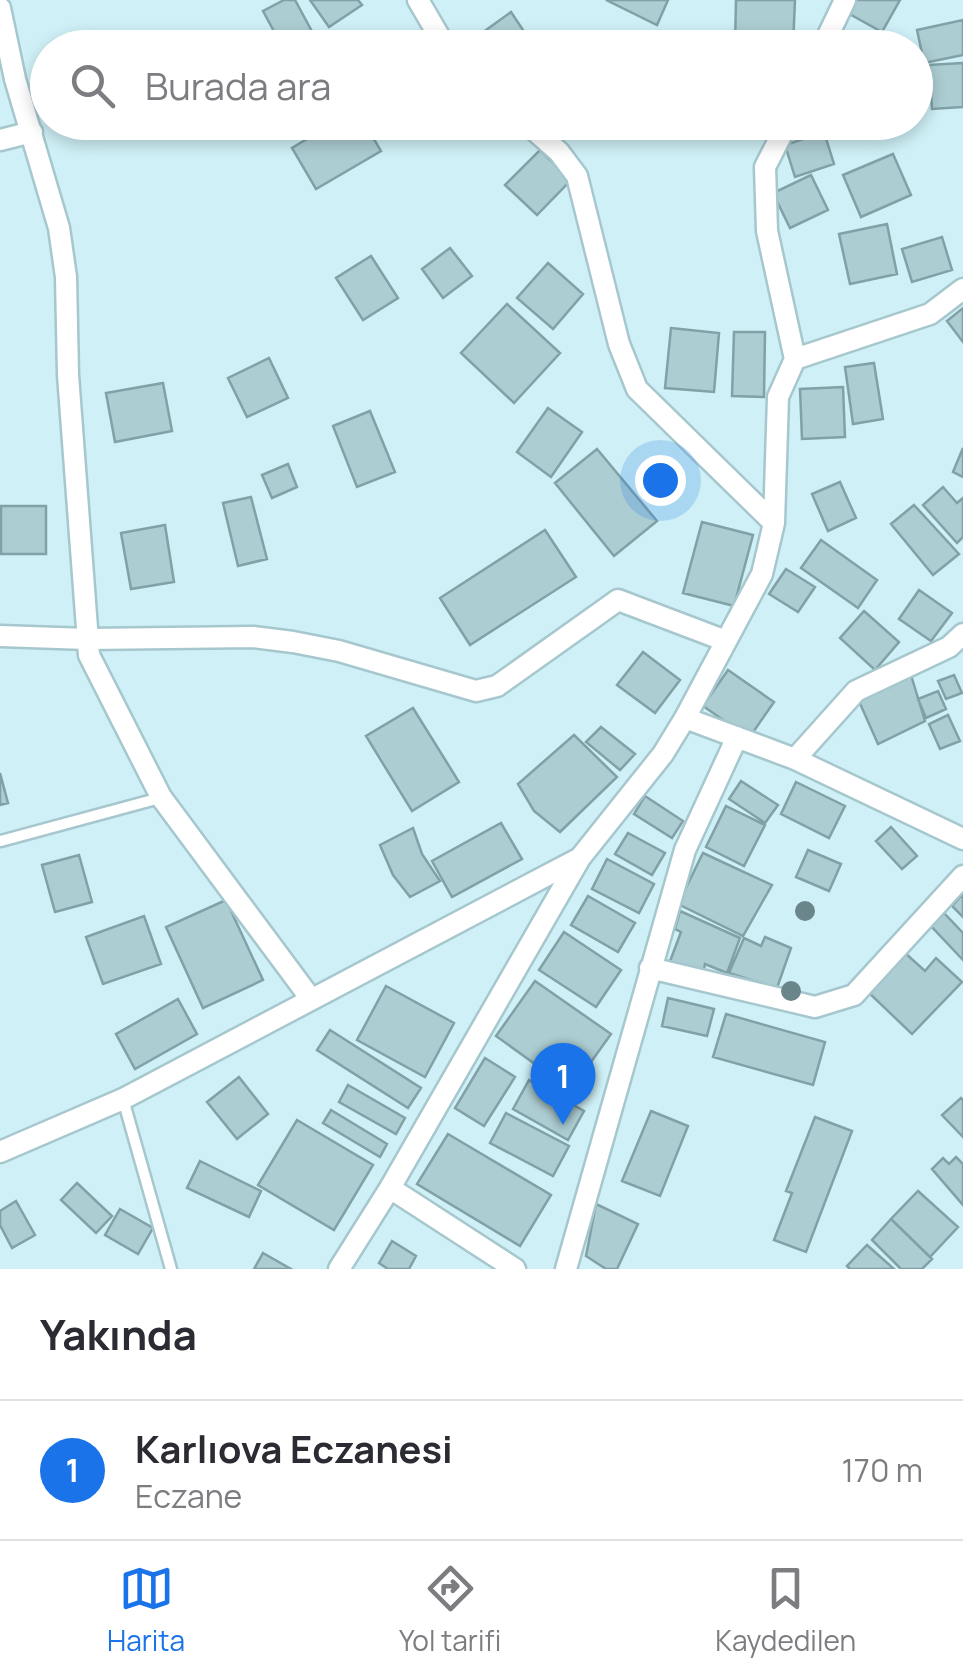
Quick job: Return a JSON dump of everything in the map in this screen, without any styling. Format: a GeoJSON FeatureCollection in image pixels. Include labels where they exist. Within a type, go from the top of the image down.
{"type":"FeatureCollection","features":[{"type":"Feature","properties":{"kind":"street"},"geometry":{"type":"LineString","coordinates":[[418,0],[436,30]]}},
{"type":"Feature","properties":{"kind":"street"},"geometry":{"type":"LineString","coordinates":[[830,30],[844,0]]}},
{"type":"Feature","properties":{"kind":"street"},"geometry":{"type":"LineString","coordinates":[[0,8],[30,126]]}},
{"type":"Feature","properties":{"kind":"street"},"geometry":{"type":"LineString","coordinates":[[0,140],[30,132]]}},
{"type":"Feature","properties":{"kind":"street"},"geometry":{"type":"LineString","coordinates":[[34,140],[59,228],[66,277],[68,376],[87,639],[94,669],[161,798],[311,999]]}},
{"type":"Feature","properties":{"kind":"street"},"geometry":{"type":"LineString","coordinates":[[545,140],[576,176],[620,344],[637,389],[774,522]]}},
{"type":"Feature","properties":{"kind":"street"},"geometry":{"type":"LineString","coordinates":[[339,1269],[390,1188],[580,858],[663,754],[685,718],[762,574],[774,522],[778,397],[795,359],[767,231],[765,168],[779,140]]}},
{"type":"Feature","properties":{"kind":"street"},"geometry":{"type":"LineString","coordinates":[[795,359],[930,314],[963,290]]}},
{"type":"Feature","properties":{"kind":"street"},"geometry":{"type":"LineString","coordinates":[[0,636],[253,637],[339,651],[476,691],[497,686],[618,600],[726,641]]}},
{"type":"Feature","properties":{"kind":"street"},"geometry":{"type":"LineString","coordinates":[[795,760],[856,690],[949,647],[963,634]]}},
{"type":"Feature","properties":{"kind":"street"},"geometry":{"type":"LineString","coordinates":[[685,718],[795,760],[963,839]]}},
{"type":"Feature","properties":{"kind":"street"},"geometry":{"type":"LineString","coordinates":[[566,1269],[685,850],[737,737]]}},
{"type":"Feature","properties":{"kind":"street"},"geometry":{"type":"LineString","coordinates":[[0,1152],[123,1099],[580,858]]}},
{"type":"Feature","properties":{"kind":"street"},"geometry":{"type":"LineString","coordinates":[[650,968],[815,1007],[854,995],[963,876]]}},
{"type":"Feature","properties":{"kind":"street"},"geometry":{"type":"LineString","coordinates":[[390,1188],[515,1269]]}},
{"type":"Feature","properties":{"kind":"lane"},"geometry":{"type":"LineString","coordinates":[[1,840],[161,798]]}},
{"type":"Feature","properties":{"kind":"lane"},"geometry":{"type":"LineString","coordinates":[[123,1099],[171,1269]]}},
{"type":"Feature","properties":{"kind":"building"},"geometry":{"type":"Polygon","coordinates":[[[284,0],[295,0],[311,30],[273,30],[263,11],[284,0]]]}},
{"type":"Feature","properties":{"kind":"building"},"geometry":{"type":"Polygon","coordinates":[[[310,0],[358,0],[362,5],[329,27],[310,0]]]}},
{"type":"Feature","properties":{"kind":"building"},"geometry":{"type":"Polygon","coordinates":[[[606,0],[668,0],[657,25],[606,0]]]}},
{"type":"Feature","properties":{"kind":"building"},"geometry":{"type":"Polygon","coordinates":[[[736,0],[795,0],[794,30],[735,30],[736,0]]]}},
{"type":"Feature","properties":{"kind":"building"},"geometry":{"type":"Polygon","coordinates":[[[853,0],[900,0],[883,30],[846,12],[853,0]]]}},
{"type":"Feature","properties":{"kind":"building"},"geometry":{"type":"Polygon","coordinates":[[[511,12],[523,30],[486,30],[511,12]]]}},
{"type":"Feature","properties":{"kind":"building"},"geometry":{"type":"Polygon","coordinates":[[[963,20],[963,55],[933,61],[933,30],[917,30],[963,20]]]}},
{"type":"Feature","properties":{"kind":"building"},"geometry":{"type":"Polygon","coordinates":[[[963,63],[963,107],[933,109],[933,65],[963,63]]]}},
{"type":"Feature","properties":{"kind":"building"},"geometry":{"type":"Polygon","coordinates":[[[305,140],[375,140],[381,151],[316,189],[292,148],[305,140]]]}},
{"type":"Feature","properties":{"kind":"building"},"geometry":{"type":"Polygon","coordinates":[[[800,140],[826,140],[834,164],[795,177],[785,145],[800,140]]]}},
{"type":"Feature","properties":{"kind":"building"},"geometry":{"type":"Polygon","coordinates":[[[540,150],[571,180],[537,215],[505,185],[540,150]]]}},
{"type":"Feature","properties":{"kind":"building"},"geometry":{"type":"Polygon","coordinates":[[[893,154],[911,195],[861,217],[843,175],[893,154]]]}},
{"type":"Feature","properties":{"kind":"building"},"geometry":{"type":"Polygon","coordinates":[[[811,175],[828,210],[790,228],[773,193],[811,175]]]}},
{"type":"Feature","properties":{"kind":"building"},"geometry":{"type":"Polygon","coordinates":[[[887,224],[897,274],[850,284],[839,234],[887,224]]]}},
{"type":"Feature","properties":{"kind":"building"},"geometry":{"type":"Polygon","coordinates":[[[942,237],[952,270],[912,282],[902,249],[942,237]]]}},
{"type":"Feature","properties":{"kind":"building"},"geometry":{"type":"Polygon","coordinates":[[[450,248],[472,276],[443,298],[422,269],[450,248]]]}},
{"type":"Feature","properties":{"kind":"building"},"geometry":{"type":"Polygon","coordinates":[[[371,256],[398,298],[363,320],[336,278],[371,256]]]}},
{"type":"Feature","properties":{"kind":"building"},"geometry":{"type":"Polygon","coordinates":[[[548,263],[583,294],[553,329],[517,298],[548,263]]]}},
{"type":"Feature","properties":{"kind":"building"},"geometry":{"type":"Polygon","coordinates":[[[507,304],[560,353],[514,403],[461,353],[507,304]]]}},
{"type":"Feature","properties":{"kind":"building"},"geometry":{"type":"Polygon","coordinates":[[[963,308],[963,342],[947,321],[963,308]]]}},
{"type":"Feature","properties":{"kind":"building"},"geometry":{"type":"Polygon","coordinates":[[[671,328],[719,333],[714,392],[665,388],[671,328]]]}},
{"type":"Feature","properties":{"kind":"building"},"geometry":{"type":"Polygon","coordinates":[[[734,332],[765,332],[764,397],[732,396],[734,332]]]}},
{"type":"Feature","properties":{"kind":"building"},"geometry":{"type":"Polygon","coordinates":[[[269,358],[288,398],[247,417],[228,378],[269,358]]]}},
{"type":"Feature","properties":{"kind":"building"},"geometry":{"type":"Polygon","coordinates":[[[874,363],[883,419],[853,424],[845,367],[874,363]]]}},
{"type":"Feature","properties":{"kind":"building"},"geometry":{"type":"Polygon","coordinates":[[[163,383],[172,431],[115,442],[106,393],[163,383]]]}},
{"type":"Feature","properties":{"kind":"building"},"geometry":{"type":"Polygon","coordinates":[[[843,387],[845,437],[802,439],[800,389],[843,387]]]}},
{"type":"Feature","properties":{"kind":"building"},"geometry":{"type":"Polygon","coordinates":[[[548,408],[582,432],[551,477],[517,452],[548,408]]]}},
{"type":"Feature","properties":{"kind":"building"},"geometry":{"type":"Polygon","coordinates":[[[370,411],[395,472],[357,487],[333,426],[370,411]]]}},
{"type":"Feature","properties":{"kind":"building"},"geometry":{"type":"Polygon","coordinates":[[[963,448],[963,477],[953,472],[963,448]]]}},
{"type":"Feature","properties":{"kind":"building"},"geometry":{"type":"Polygon","coordinates":[[[597,449],[657,521],[614,556],[555,483],[597,449]]]}},
{"type":"Feature","properties":{"kind":"building"},"geometry":{"type":"Polygon","coordinates":[[[288,464],[297,487],[272,498],[262,475],[288,464]]]}},
{"type":"Feature","properties":{"kind":"building"},"geometry":{"type":"Polygon","coordinates":[[[840,482],[856,518],[828,531],[812,494],[840,482]]]}},
{"type":"Feature","properties":{"kind":"building"},"geometry":{"type":"Polygon","coordinates":[[[943,487],[957,503],[963,498],[963,537],[957,543],[923,505],[943,487]]]}},
{"type":"Feature","properties":{"kind":"building"},"geometry":{"type":"Polygon","coordinates":[[[251,497],[267,559],[238,566],[223,503],[251,497]]]}},
{"type":"Feature","properties":{"kind":"building"},"geometry":{"type":"Polygon","coordinates":[[[914,505],[959,554],[933,575],[891,524],[914,505]]]}},
{"type":"Feature","properties":{"kind":"building"},"geometry":{"type":"Polygon","coordinates":[[[1,506],[46,506],[46,554],[1,554],[1,506]]]}},
{"type":"Feature","properties":{"kind":"building"},"geometry":{"type":"Polygon","coordinates":[[[702,522],[753,535],[734,606],[683,593],[702,522]]]}},
{"type":"Feature","properties":{"kind":"building"},"geometry":{"type":"Polygon","coordinates":[[[165,525],[174,582],[131,589],[121,533],[165,525]]]}},
{"type":"Feature","properties":{"kind":"building"},"geometry":{"type":"Polygon","coordinates":[[[545,530],[576,577],[470,645],[440,598],[545,530]]]}},
{"type":"Feature","properties":{"kind":"building"},"geometry":{"type":"Polygon","coordinates":[[[821,540],[877,580],[858,608],[801,568],[821,540]]]}},
{"type":"Feature","properties":{"kind":"building"},"geometry":{"type":"Polygon","coordinates":[[[786,569],[815,587],[798,612],[769,594],[786,569]]]}},
{"type":"Feature","properties":{"kind":"building"},"geometry":{"type":"Polygon","coordinates":[[[919,590],[952,613],[931,641],[899,619],[919,590]]]}},
{"type":"Feature","properties":{"kind":"building"},"geometry":{"type":"Polygon","coordinates":[[[864,611],[899,642],[875,670],[840,638],[864,611]]]}},
{"type":"Feature","properties":{"kind":"building"},"geometry":{"type":"Polygon","coordinates":[[[643,652],[680,680],[655,713],[617,685],[643,652]]]}},
{"type":"Feature","properties":{"kind":"building"},"geometry":{"type":"Polygon","coordinates":[[[728,670],[774,702],[749,738],[703,706],[728,670]]]}},
{"type":"Feature","properties":{"kind":"building"},"geometry":{"type":"Polygon","coordinates":[[[911,675],[925,721],[878,744],[858,699],[911,675]]]}},
{"type":"Feature","properties":{"kind":"building"},"geometry":{"type":"Polygon","coordinates":[[[954,675],[962,693],[946,699],[938,681],[954,675]]]}},
{"type":"Feature","properties":{"kind":"building"},"geometry":{"type":"Polygon","coordinates":[[[938,691],[946,709],[926,718],[918,699],[938,691]]]}},
{"type":"Feature","properties":{"kind":"building"},"geometry":{"type":"Polygon","coordinates":[[[413,708],[459,782],[412,811],[366,736],[413,708]]]}},
{"type":"Feature","properties":{"kind":"building"},"geometry":{"type":"Polygon","coordinates":[[[948,715],[960,741],[940,749],[929,724],[948,715]]]}},
{"type":"Feature","properties":{"kind":"building"},"geometry":{"type":"Polygon","coordinates":[[[601,727],[635,754],[620,770],[586,742],[601,727]]]}},
{"type":"Feature","properties":{"kind":"building"},"geometry":{"type":"Polygon","coordinates":[[[574,735],[617,777],[560,832],[534,811],[518,784],[574,735]]]}},
{"type":"Feature","properties":{"kind":"building"},"geometry":{"type":"Polygon","coordinates":[[[0,773],[8,803],[0,805],[0,773]]]}},
{"type":"Feature","properties":{"kind":"building"},"geometry":{"type":"Polygon","coordinates":[[[741,781],[778,805],[765,823],[729,799],[741,781]]]}},
{"type":"Feature","properties":{"kind":"building"},"geometry":{"type":"Polygon","coordinates":[[[796,782],[845,806],[829,838],[781,814],[796,782]]]}},
{"type":"Feature","properties":{"kind":"building"},"geometry":{"type":"Polygon","coordinates":[[[645,796],[683,821],[672,838],[634,814],[645,796]]]}},
{"type":"Feature","properties":{"kind":"building"},"geometry":{"type":"Polygon","coordinates":[[[726,806],[765,825],[744,866],[706,847],[726,806]]]}},
{"type":"Feature","properties":{"kind":"building"},"geometry":{"type":"Polygon","coordinates":[[[501,823],[522,859],[452,897],[432,861],[501,823]]]}},
{"type":"Feature","properties":{"kind":"building"},"geometry":{"type":"Polygon","coordinates":[[[891,827],[917,856],[902,869],[876,841],[891,827]]]}},
{"type":"Feature","properties":{"kind":"building"},"geometry":{"type":"Polygon","coordinates":[[[413,828],[422,854],[440,881],[410,897],[393,875],[380,845],[413,828]]]}},
{"type":"Feature","properties":{"kind":"building"},"geometry":{"type":"Polygon","coordinates":[[[628,833],[665,853],[652,875],[615,854],[628,833]]]}},
{"type":"Feature","properties":{"kind":"building"},"geometry":{"type":"Polygon","coordinates":[[[808,850],[841,864],[829,891],[796,877],[808,850]]]}},
{"type":"Feature","properties":{"kind":"building"},"geometry":{"type":"Polygon","coordinates":[[[703,853],[772,885],[743,936],[678,904],[703,853]]]}},
{"type":"Feature","properties":{"kind":"building"},"geometry":{"type":"Polygon","coordinates":[[[79,855],[92,902],[55,912],[42,865],[79,855]]]}},
{"type":"Feature","properties":{"kind":"building"},"geometry":{"type":"Polygon","coordinates":[[[607,859],[654,884],[639,913],[592,889],[607,859]]]}},
{"type":"Feature","properties":{"kind":"building"},"geometry":{"type":"Polygon","coordinates":[[[963,894],[963,917],[952,906],[963,894]]]}},
{"type":"Feature","properties":{"kind":"building"},"geometry":{"type":"Polygon","coordinates":[[[588,896],[635,923],[618,952],[571,925],[588,896]]]}},
{"type":"Feature","properties":{"kind":"building"},"geometry":{"type":"Polygon","coordinates":[[[226,900],[263,980],[203,1008],[166,927],[226,900]]]}},
{"type":"Feature","properties":{"kind":"building"},"geometry":{"type":"Polygon","coordinates":[[[680,911],[740,938],[727,973],[705,964],[703,974],[669,964],[681,932],[675,929],[680,911]]]}},
{"type":"Feature","properties":{"kind":"building"},"geometry":{"type":"Polygon","coordinates":[[[944,913],[963,933],[963,960],[930,925],[944,913]]]}},
{"type":"Feature","properties":{"kind":"building"},"geometry":{"type":"Polygon","coordinates":[[[144,916],[161,964],[103,984],[86,937],[144,916]]]}},
{"type":"Feature","properties":{"kind":"building"},"geometry":{"type":"Polygon","coordinates":[[[564,932],[621,970],[596,1007],[539,970],[564,932]]]}},
{"type":"Feature","properties":{"kind":"building"},"geometry":{"type":"Polygon","coordinates":[[[765,937],[791,948],[777,988],[729,973],[744,938],[761,946],[765,937]]]}},
{"type":"Feature","properties":{"kind":"building"},"geometry":{"type":"Polygon","coordinates":[[[904,952],[925,971],[936,958],[962,982],[912,1034],[867,991],[904,952]]]}},
{"type":"Feature","properties":{"kind":"building"},"geometry":{"type":"Polygon","coordinates":[[[535,981],[611,1034],[571,1090],[496,1036],[535,981]]]}},
{"type":"Feature","properties":{"kind":"building"},"geometry":{"type":"Polygon","coordinates":[[[386,986],[454,1023],[425,1077],[357,1040],[386,986]]]}},
{"type":"Feature","properties":{"kind":"building"},"geometry":{"type":"Polygon","coordinates":[[[668,998],[714,1009],[707,1036],[662,1026],[668,998]]]}},
{"type":"Feature","properties":{"kind":"building"},"geometry":{"type":"Polygon","coordinates":[[[178,999],[197,1034],[135,1069],[116,1034],[178,999]]]}},
{"type":"Feature","properties":{"kind":"building"},"geometry":{"type":"Polygon","coordinates":[[[726,1014],[825,1042],[813,1085],[713,1057],[726,1014]]]}},
{"type":"Feature","properties":{"kind":"building"},"geometry":{"type":"Polygon","coordinates":[[[330,1030],[421,1088],[408,1108],[317,1050],[330,1030]]]}},
{"type":"Feature","properties":{"kind":"building"},"geometry":{"type":"Polygon","coordinates":[[[485,1058],[515,1077],[484,1126],[455,1108],[485,1058]]]}},
{"type":"Feature","properties":{"kind":"building"},"geometry":{"type":"Polygon","coordinates":[[[239,1077],[268,1114],[237,1139],[207,1102],[239,1077]]]}},
{"type":"Feature","properties":{"kind":"building"},"geometry":{"type":"Polygon","coordinates":[[[529,1080],[584,1111],[568,1140],[513,1109],[529,1080]]]}},
{"type":"Feature","properties":{"kind":"building"},"geometry":{"type":"Polygon","coordinates":[[[348,1085],[405,1118],[396,1134],[339,1102],[348,1085]]]}},
{"type":"Feature","properties":{"kind":"building"},"geometry":{"type":"Polygon","coordinates":[[[963,1100],[963,1137],[942,1115],[963,1100]]]}},
{"type":"Feature","properties":{"kind":"building"},"geometry":{"type":"Polygon","coordinates":[[[331,1110],[387,1144],[380,1157],[323,1123],[331,1110]]]}},
{"type":"Feature","properties":{"kind":"building"},"geometry":{"type":"Polygon","coordinates":[[[651,1111],[688,1126],[660,1196],[622,1181],[651,1111]]]}},
{"type":"Feature","properties":{"kind":"building"},"geometry":{"type":"Polygon","coordinates":[[[506,1113],[569,1146],[553,1176],[490,1143],[506,1113]]]}},
{"type":"Feature","properties":{"kind":"building"},"geometry":{"type":"Polygon","coordinates":[[[815,1117],[852,1131],[806,1252],[774,1240],[792,1193],[786,1191],[815,1117]]]}},
{"type":"Feature","properties":{"kind":"building"},"geometry":{"type":"Polygon","coordinates":[[[297,1120],[373,1165],[334,1230],[258,1185],[297,1120]]]}},
{"type":"Feature","properties":{"kind":"building"},"geometry":{"type":"Polygon","coordinates":[[[448,1134],[551,1195],[520,1246],[417,1184],[448,1134]]]}},
{"type":"Feature","properties":{"kind":"building"},"geometry":{"type":"Polygon","coordinates":[[[956,1157],[963,1164],[963,1205],[932,1169],[943,1158],[949,1164],[956,1157]]]}},
{"type":"Feature","properties":{"kind":"building"},"geometry":{"type":"Polygon","coordinates":[[[200,1161],[261,1191],[249,1217],[187,1188],[200,1161]]]}},
{"type":"Feature","properties":{"kind":"building"},"geometry":{"type":"Polygon","coordinates":[[[77,1183],[112,1216],[96,1233],[61,1200],[77,1183]]]}},
{"type":"Feature","properties":{"kind":"building"},"geometry":{"type":"Polygon","coordinates":[[[918,1191],[958,1227],[930,1257],[891,1219],[918,1191]]]}},
{"type":"Feature","properties":{"kind":"building"},"geometry":{"type":"Polygon","coordinates":[[[16,1201],[35,1235],[12,1248],[0,1225],[0,1211],[16,1201]]]}},
{"type":"Feature","properties":{"kind":"building"},"geometry":{"type":"Polygon","coordinates":[[[596,1204],[638,1224],[617,1269],[606,1269],[586,1256],[596,1204]]]}},
{"type":"Feature","properties":{"kind":"building"},"geometry":{"type":"Polygon","coordinates":[[[120,1209],[153,1228],[138,1254],[105,1235],[120,1209]]]}},
{"type":"Feature","properties":{"kind":"building"},"geometry":{"type":"Polygon","coordinates":[[[891,1219],[932,1259],[922,1269],[901,1269],[872,1240],[891,1219]]]}},
{"type":"Feature","properties":{"kind":"building"},"geometry":{"type":"Polygon","coordinates":[[[392,1241],[416,1256],[409,1269],[388,1269],[379,1263],[392,1241]]]}},
{"type":"Feature","properties":{"kind":"building"},"geometry":{"type":"Polygon","coordinates":[[[867,1245],[894,1269],[850,1269],[847,1266],[867,1245]]]}},
{"type":"Feature","properties":{"kind":"building"},"geometry":{"type":"Polygon","coordinates":[[[263,1253],[291,1269],[254,1269],[263,1253]]]}},
{"type":"Feature","properties":{"kind":"place","name":"Karlıova Eczanesi"},"geometry":{"type":"Point","coordinates":[563,1125]}}]}
